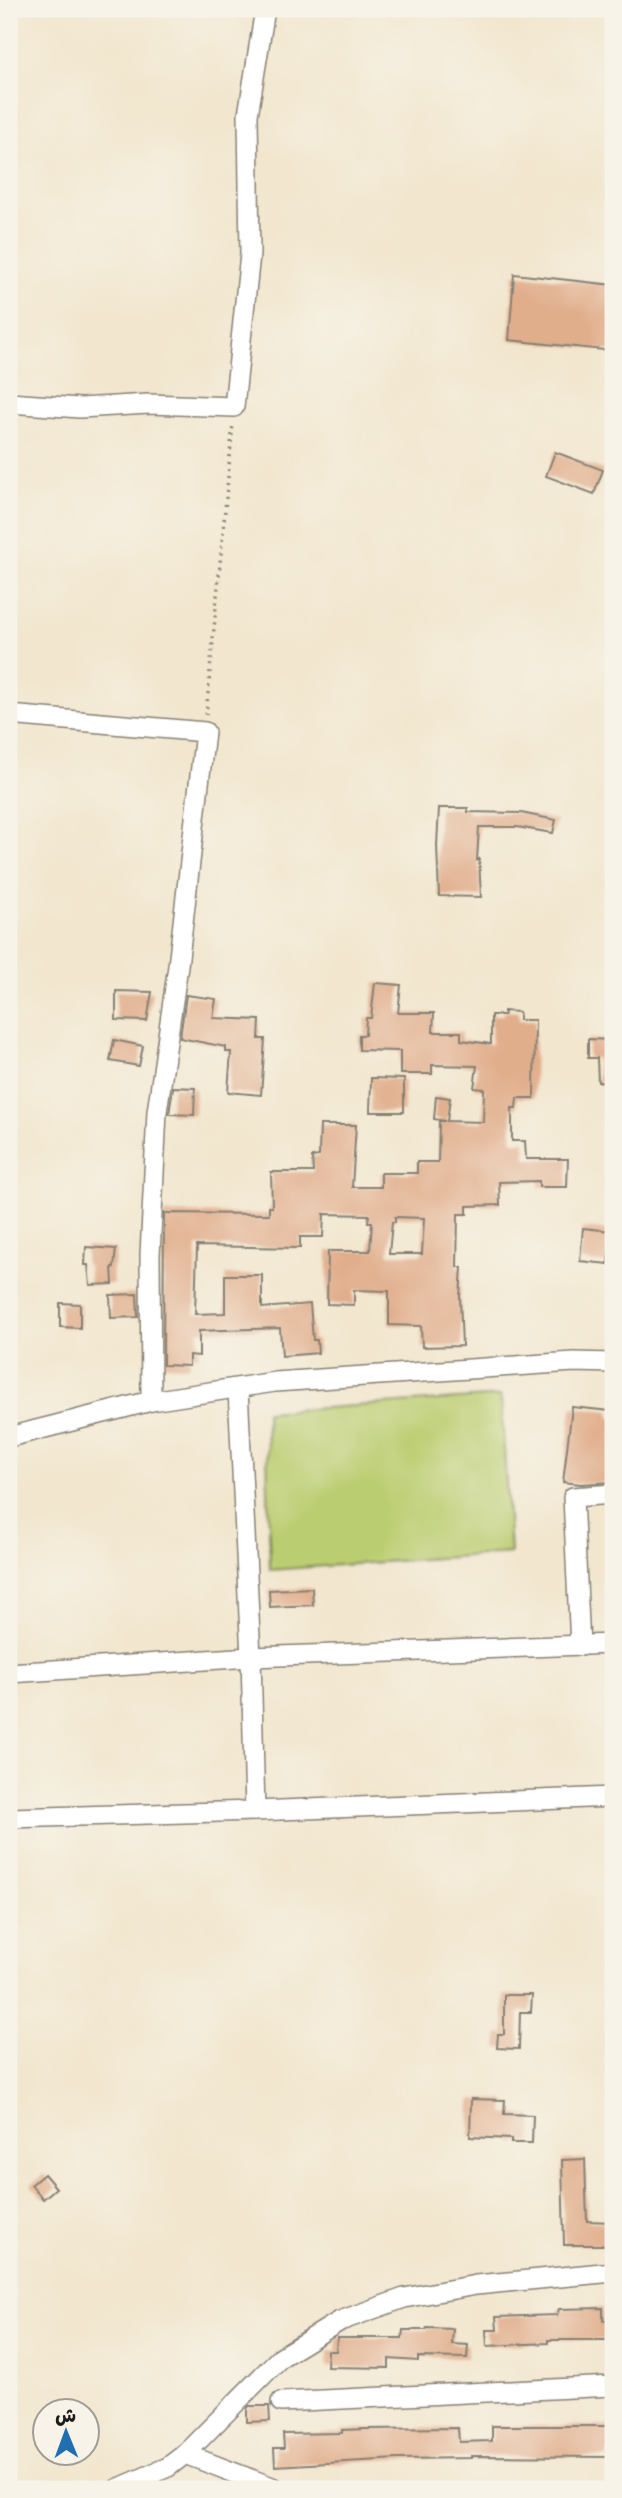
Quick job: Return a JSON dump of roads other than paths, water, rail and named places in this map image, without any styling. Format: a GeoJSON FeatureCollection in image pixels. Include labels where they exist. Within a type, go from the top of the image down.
{"type":"FeatureCollection","features":[{"type":"Feature","properties":{"kind":"street"},"geometry":{"type":"LineString","coordinates":[[9,403],[80,408],[149,404],[234,407],[250,254],[248,115],[265,9]]}},
{"type":"Feature","properties":{"kind":"street"},"geometry":{"type":"LineString","coordinates":[[9,715],[205,733],[178,967],[157,1112],[150,1255],[151,1401]]}},
{"type":"Feature","properties":{"kind":"street"},"geometry":{"type":"LineString","coordinates":[[9,1437],[151,1401],[288,1381],[574,1362],[613,1363]]}},
{"type":"Feature","properties":{"kind":"street"},"geometry":{"type":"LineString","coordinates":[[238,1389],[251,1657],[255,1811]]}},
{"type":"Feature","properties":{"kind":"street"},"geometry":{"type":"LineString","coordinates":[[580,1646],[573,1497],[613,1494]]}},
{"type":"Feature","properties":{"kind":"street"},"geometry":{"type":"LineString","coordinates":[[9,1673],[251,1657],[613,1644]]}},
{"type":"Feature","properties":{"kind":"street"},"geometry":{"type":"LineString","coordinates":[[9,1818],[613,1797]]}},
{"type":"Feature","properties":{"kind":"street"},"geometry":{"type":"LineString","coordinates":[[117,2489],[168,2467],[185,2454],[281,2357],[340,2321],[404,2298],[464,2287],[613,2272]]}},
{"type":"Feature","properties":{"kind":"street"},"geometry":{"type":"LineString","coordinates":[[281,2402],[613,2386]]}},
{"type":"Feature","properties":{"kind":"street"},"geometry":{"type":"LineString","coordinates":[[185,2454],[277,2489]]}}]}
